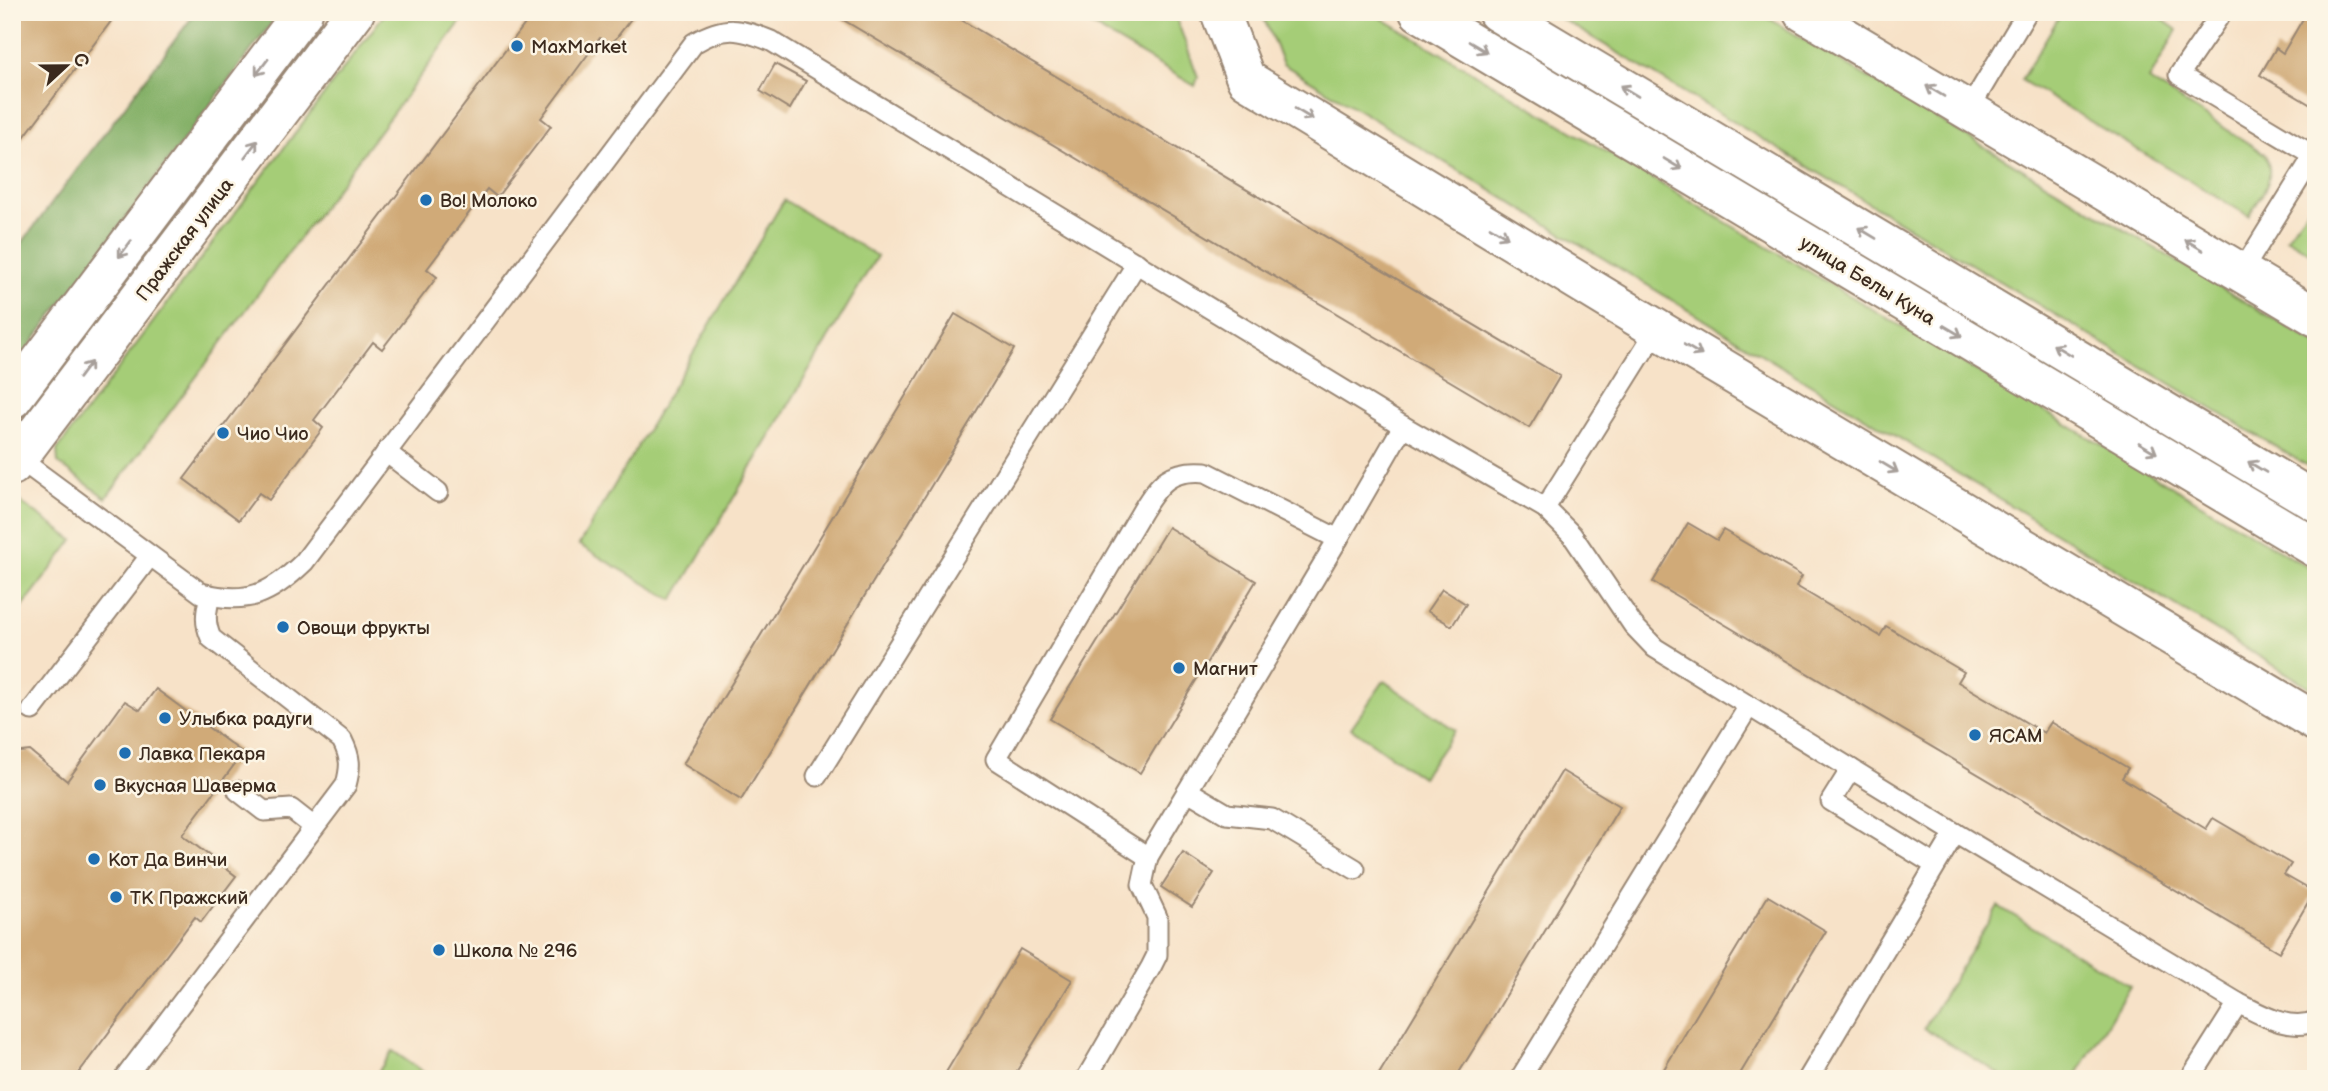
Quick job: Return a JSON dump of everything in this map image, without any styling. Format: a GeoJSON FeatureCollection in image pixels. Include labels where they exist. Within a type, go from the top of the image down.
{"type":"FeatureCollection","features":[{"type":"Feature","properties":{"kind":"street"},"geometry":{"type":"LineString","coordinates":[[12,399],[303,12]]}},
{"type":"Feature","properties":{"kind":"street","name":"Пражская улица"},"geometry":{"type":"LineString","coordinates":[[14,459],[355,12]]}},
{"type":"Feature","properties":{"kind":"street"},"geometry":{"type":"LineString","coordinates":[[1220,12],[1246,79],[1657,329],[2316,722]]}},
{"type":"Feature","properties":{"kind":"street","name":"улица Белы Куна"},"geometry":{"type":"LineString","coordinates":[[1419,12],[2316,548]]}},
{"type":"Feature","properties":{"kind":"street","name":"улица Белы Куна"},"geometry":{"type":"LineString","coordinates":[[1497,12],[2316,502]]}},
{"type":"Feature","properties":{"kind":"street"},"geometry":{"type":"LineString","coordinates":[[1803,12],[2316,317]]}},
{"type":"Feature","properties":{"kind":"lane"},"geometry":{"type":"LineString","coordinates":[[1969,111],[2027,12]]}},
{"type":"Feature","properties":{"kind":"lane"},"geometry":{"type":"LineString","coordinates":[[2220,13],[2179,75],[2315,155],[2241,273]]}},
{"type":"Feature","properties":{"kind":"lane"},"geometry":{"type":"LineString","coordinates":[[14,459],[201,593],[224,598],[264,594],[285,581],[304,562],[694,43],[708,34],[728,29],[749,32],[771,41],[1403,426],[1545,508],[1572,535],[1633,625],[1655,648],[2238,1003],[2274,1021],[2302,1027],[2316,1021]]}},
{"type":"Feature","properties":{"kind":"lane"},"geometry":{"type":"LineString","coordinates":[[817,776],[1137,263]]}},
{"type":"Feature","properties":{"kind":"lane"},"geometry":{"type":"LineString","coordinates":[[1545,508],[1657,329]]}},
{"type":"Feature","properties":{"kind":"lane"},"geometry":{"type":"LineString","coordinates":[[1086,1079],[1157,955],[1157,917],[1142,885],[1148,857],[1338,540],[1403,426]]}},
{"type":"Feature","properties":{"kind":"lane"},"geometry":{"type":"LineString","coordinates":[[386,452],[438,492]]}},
{"type":"Feature","properties":{"kind":"lane"},"geometry":{"type":"LineString","coordinates":[[1148,857],[996,758],[1135,522],[1155,489],[1164,481],[1191,471],[1206,472],[1338,540]]}},
{"type":"Feature","properties":{"kind":"lane"},"geometry":{"type":"LineString","coordinates":[[32,710],[150,556]]}},
{"type":"Feature","properties":{"kind":"lane"},"geometry":{"type":"LineString","coordinates":[[124,1079],[346,785],[351,768],[346,747],[328,727],[211,639],[205,614],[210,595]]}},
{"type":"Feature","properties":{"kind":"lane"},"geometry":{"type":"LineString","coordinates":[[1520,1079],[1749,706]]}},
{"type":"Feature","properties":{"kind":"lane"},"geometry":{"type":"LineString","coordinates":[[1851,769],[1832,801],[1935,865]]}},
{"type":"Feature","properties":{"kind":"lane"},"geometry":{"type":"LineString","coordinates":[[238,791],[264,811],[291,809],[314,827]]}},
{"type":"Feature","properties":{"kind":"lane"},"geometry":{"type":"LineString","coordinates":[[1188,791],[1227,814],[1272,819],[1355,869]]}},
{"type":"Feature","properties":{"kind":"lane"},"geometry":{"type":"LineString","coordinates":[[1808,1079],[1955,833]]}},
{"type":"Feature","properties":{"kind":"lane"},"geometry":{"type":"LineString","coordinates":[[2190,1079],[2238,1003]]}},
{"type":"Feature","properties":{"kind":"green space"},"geometry":{"type":"Polygon","coordinates":[[[196,12],[280,12],[12,369],[12,256],[196,12]]]}},
{"type":"Feature","properties":{"kind":"green space"},"geometry":{"type":"Polygon","coordinates":[[[386,12],[468,12],[106,498],[58,463],[57,450],[386,12]]]}},
{"type":"Feature","properties":{"kind":"green space"},"geometry":{"type":"Polygon","coordinates":[[[1069,12],[1174,12],[1198,77],[1195,86],[1069,12]]]}},
{"type":"Feature","properties":{"kind":"green space"},"geometry":{"type":"Polygon","coordinates":[[[1261,12],[1371,12],[2316,572],[2316,691],[1283,64],[1261,12]]]}},
{"type":"Feature","properties":{"kind":"green space"},"geometry":{"type":"Polygon","coordinates":[[[1550,12],[1758,12],[2316,344],[2316,471],[1550,12]]]}},
{"type":"Feature","properties":{"kind":"green space"},"geometry":{"type":"Polygon","coordinates":[[[2062,12],[2152,12],[2177,30],[2149,80],[2265,154],[2269,179],[2249,216],[2021,80],[2062,12]]]}},
{"type":"Feature","properties":{"kind":"green space"},"geometry":{"type":"Polygon","coordinates":[[[784,200],[877,256],[673,600],[579,545],[784,200]]]}},
{"type":"Feature","properties":{"kind":"green space"},"geometry":{"type":"Polygon","coordinates":[[[2316,201],[2316,256],[2286,238],[2316,201]]]}},
{"type":"Feature","properties":{"kind":"green space"},"geometry":{"type":"Polygon","coordinates":[[[19,501],[73,540],[12,621],[12,510],[19,501]]]}},
{"type":"Feature","properties":{"kind":"green space"},"geometry":{"type":"Polygon","coordinates":[[[1384,681],[1455,730],[1422,777],[1351,728],[1384,681]]]}},
{"type":"Feature","properties":{"kind":"green space"},"geometry":{"type":"Polygon","coordinates":[[[1998,906],[2130,986],[2074,1079],[2008,1079],[1924,1028],[1998,906]]]}},
{"type":"Feature","properties":{"kind":"green space"},"geometry":{"type":"Polygon","coordinates":[[[393,1051],[433,1079],[373,1079],[393,1051]]]}},
{"type":"Feature","properties":{"kind":"building"},"geometry":{"type":"Polygon","coordinates":[[[14,12],[118,12],[12,153],[12,15],[14,12]]]}},
{"type":"Feature","properties":{"kind":"building"},"geometry":{"type":"Polygon","coordinates":[[[534,12],[636,12],[611,45],[600,38],[541,118],[551,126],[497,197],[487,189],[427,269],[437,277],[382,349],[373,342],[314,420],[323,428],[269,500],[259,493],[239,520],[184,479],[534,12]]]}},
{"type":"Feature","properties":{"kind":"building"},"geometry":{"type":"Polygon","coordinates":[[[830,12],[948,12],[1560,376],[1529,428],[830,12]]]}},
{"type":"Feature","properties":{"kind":"building"},"geometry":{"type":"Polygon","coordinates":[[[2307,12],[2316,12],[2316,108],[2260,75],[2276,48],[2283,53],[2307,12]]]}},
{"type":"Feature","properties":{"kind":"building"},"geometry":{"type":"Polygon","coordinates":[[[775,64],[806,81],[790,109],[760,91],[775,64]]]}},
{"type":"Feature","properties":{"kind":"building"},"geometry":{"type":"Polygon","coordinates":[[[955,314],[1014,349],[741,800],[683,764],[955,314]]]}},
{"type":"Feature","properties":{"kind":"building"},"geometry":{"type":"Polygon","coordinates":[[[1688,523],[1717,540],[1723,530],[1802,576],[1796,586],[1880,636],[1886,626],[1964,672],[1958,682],[2044,733],[2051,722],[2128,768],[2122,778],[2206,829],[2213,818],[2291,864],[2284,875],[2314,892],[2279,952],[1653,582],[1688,523]]]}},
{"type":"Feature","properties":{"kind":"building"},"geometry":{"type":"Polygon","coordinates":[[[1168,527],[1256,581],[1140,773],[1050,719],[1168,527]]]}},
{"type":"Feature","properties":{"kind":"building"},"geometry":{"type":"Polygon","coordinates":[[[1442,589],[1466,604],[1452,626],[1427,611],[1442,589]]]}},
{"type":"Feature","properties":{"kind":"building","name":"ТК Пражский"},"geometry":{"type":"Polygon","coordinates":[[[156,689],[243,753],[182,835],[236,876],[201,922],[195,917],[74,1079],[12,1079],[12,753],[30,751],[67,781],[125,701],[140,710],[156,689]]]}},
{"type":"Feature","properties":{"kind":"building"},"geometry":{"type":"Polygon","coordinates":[[[1562,771],[1620,806],[1486,1029],[1455,1079],[1376,1079],[1562,771]]]}},
{"type":"Feature","properties":{"kind":"building"},"geometry":{"type":"Polygon","coordinates":[[[1183,853],[1214,873],[1192,907],[1161,887],[1183,853]]]}},
{"type":"Feature","properties":{"kind":"building"},"geometry":{"type":"Polygon","coordinates":[[[1768,896],[1826,931],[1737,1079],[1658,1079],[1768,896]]]}},
{"type":"Feature","properties":{"kind":"building"},"geometry":{"type":"Polygon","coordinates":[[[1020,949],[1072,980],[1012,1079],[942,1079],[1020,949]]]}},
{"type":"Feature","properties":{"kind":"place","name":"MaxMarket"},"geometry":{"type":"Point","coordinates":[517,46]}},
{"type":"Feature","properties":{"kind":"place","name":"Во! Молоко"},"geometry":{"type":"Point","coordinates":[426,200]}},
{"type":"Feature","properties":{"kind":"place","name":"Чио Чио"},"geometry":{"type":"Point","coordinates":[223,433]}},
{"type":"Feature","properties":{"kind":"place","name":"Овощи фрукты"},"geometry":{"type":"Point","coordinates":[283,627]}},
{"type":"Feature","properties":{"kind":"place","name":"Магнит"},"geometry":{"type":"Point","coordinates":[1179,668]}},
{"type":"Feature","properties":{"kind":"place","name":"Улыбка радуги"},"geometry":{"type":"Point","coordinates":[165,718]}},
{"type":"Feature","properties":{"kind":"place","name":"ЯСАМ"},"geometry":{"type":"Point","coordinates":[1975,735]}},
{"type":"Feature","properties":{"kind":"place","name":"Лавка Пекаря"},"geometry":{"type":"Point","coordinates":[125,753]}},
{"type":"Feature","properties":{"kind":"place","name":"Вкусная Шаверма"},"geometry":{"type":"Point","coordinates":[100,785]}},
{"type":"Feature","properties":{"kind":"place","name":"Кот Да Винчи"},"geometry":{"type":"Point","coordinates":[94,859]}},
{"type":"Feature","properties":{"kind":"place","name":"ТК Пражский"},"geometry":{"type":"Point","coordinates":[116,897]}},
{"type":"Feature","properties":{"kind":"place","name":"Школа № 296"},"geometry":{"type":"Point","coordinates":[439,950]}}]}
